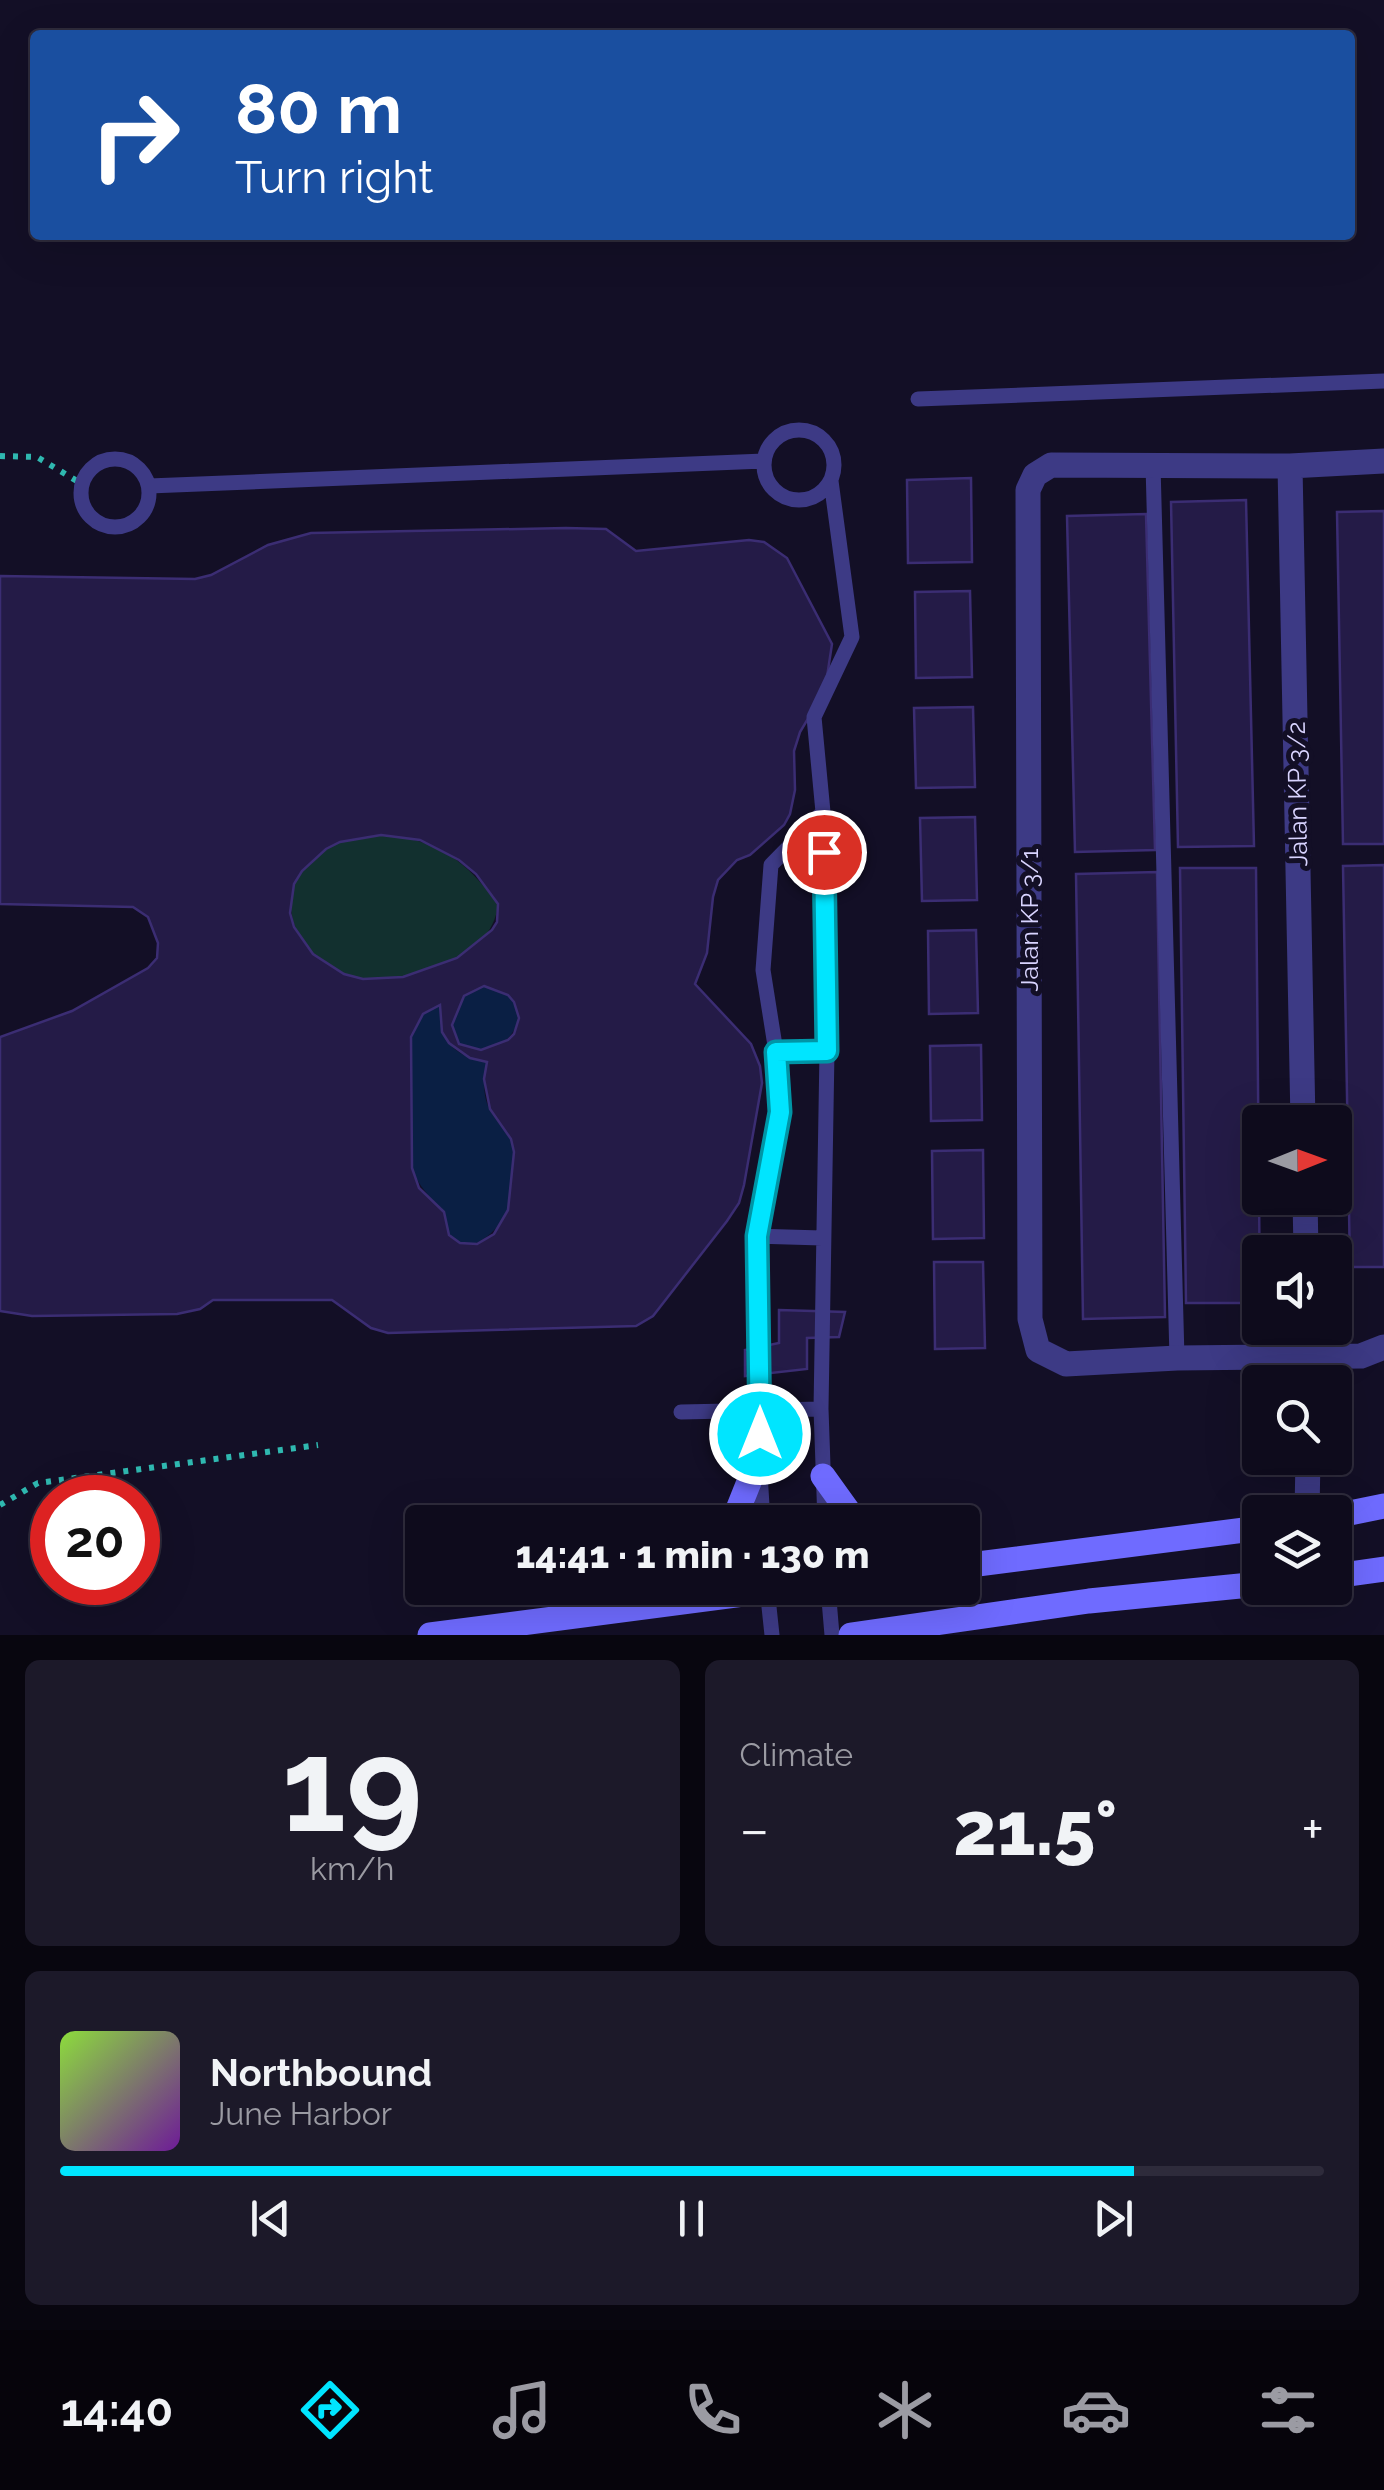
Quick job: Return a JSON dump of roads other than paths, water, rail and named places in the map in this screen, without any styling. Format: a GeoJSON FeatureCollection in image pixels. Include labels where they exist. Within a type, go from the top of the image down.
{"type":"FeatureCollection","features":[{"type":"Feature","properties":{"kind":"street","name":"Jalan KP 3/1"},"geometry":{"type":"LineString","coordinates":[[1253,1365],[1177,1358],[1066,1364],[1038,1350],[1030,1319],[1028,490],[1034,474],[1051,464],[1290,466],[1384,461]]}},
{"type":"Feature","properties":{"kind":"street","name":"Jalan KP 3/2"},"geometry":{"type":"LineString","coordinates":[[1290,466],[1304,1105]]}},
{"type":"Feature","properties":{"kind":"street","name":"Jalan KP 3/1"},"geometry":{"type":"LineString","coordinates":[[1327,1365],[1384,1347]]}},
{"type":"Feature","properties":{"kind":"street"},"geometry":{"type":"LineString","coordinates":[[739,1505],[759,1456]]}},
{"type":"Feature","properties":{"kind":"street"},"geometry":{"type":"LineString","coordinates":[[823,1476],[844,1505]]}},
{"type":"Feature","properties":{"kind":"street"},"geometry":{"type":"LineString","coordinates":[[1352,1513],[1384,1506]]}},
{"type":"Feature","properties":{"kind":"street"},"geometry":{"type":"LineString","coordinates":[[980,1564],[1242,1530]]}},
{"type":"Feature","properties":{"kind":"street"},"geometry":{"type":"LineString","coordinates":[[1352,1574],[1384,1569]]}},
{"type":"Feature","properties":{"kind":"street"},"geometry":{"type":"LineString","coordinates":[[851,1635],[1090,1601],[1242,1586]]}},
{"type":"Feature","properties":{"kind":"street"},"geometry":{"type":"LineString","coordinates":[[634,1608],[638,1605]]}},
{"type":"Feature","properties":{"kind":"street"},"geometry":{"type":"LineString","coordinates":[[431,1635],[656,1605]]}},
{"type":"Feature","properties":{"kind":"lane"},"geometry":{"type":"LineString","coordinates":[[918,399],[1384,381]]}},
{"type":"Feature","properties":{"kind":"lane"},"geometry":{"type":"LineString","coordinates":[[824,1505],[822,1238],[827,1051],[823,812],[814,717],[852,637],[829,446],[810,431],[786,432],[775,439],[764,461],[768,482],[775,491],[794,501],[816,497],[831,482]]}},
{"type":"Feature","properties":{"kind":"lane"},"geometry":{"type":"LineString","coordinates":[[116,458],[138,467],[149,486],[146,508],[131,524],[108,527],[90,516],[84,506],[82,484],[95,465],[116,458]]}},
{"type":"Feature","properties":{"kind":"lane"},"geometry":{"type":"LineString","coordinates":[[149,486],[764,461]]}},
{"type":"Feature","properties":{"kind":"lane"},"geometry":{"type":"LineString","coordinates":[[1153,466],[1177,1358]]}},
{"type":"Feature","properties":{"kind":"lane"},"geometry":{"type":"LineString","coordinates":[[762,1505],[757,1236],[780,1112],[776,1052],[763,970],[772,865],[823,812]]}},
{"type":"Feature","properties":{"kind":"lane"},"geometry":{"type":"LineString","coordinates":[[776,1052],[827,1051]]}},
{"type":"Feature","properties":{"kind":"lane"},"geometry":{"type":"LineString","coordinates":[[757,1236],[822,1238]]}},
{"type":"Feature","properties":{"kind":"lane"},"geometry":{"type":"LineString","coordinates":[[681,1412],[821,1408]]}},
{"type":"Feature","properties":{"kind":"lane"},"geometry":{"type":"LineString","coordinates":[[772,1635],[774,1605]]}},
{"type":"Feature","properties":{"kind":"lane"},"geometry":{"type":"LineString","coordinates":[[829,1605],[832,1635]]}},
{"type":"Feature","properties":{"kind":"water"},"geometry":{"type":"Polygon","coordinates":[[[484,986],[503,992],[514,1003],[518,1015],[507,1039],[494,1047],[478,1049],[459,1044],[452,1025],[464,996],[484,986]]]}},
{"type":"Feature","properties":{"kind":"water"},"geometry":{"type":"Polygon","coordinates":[[[440,1005],[450,1044],[464,1055],[487,1062],[487,1103],[513,1148],[508,1210],[488,1236],[469,1245],[452,1239],[440,1210],[412,1168],[411,1037],[423,1014],[440,1005]]]}}]}
